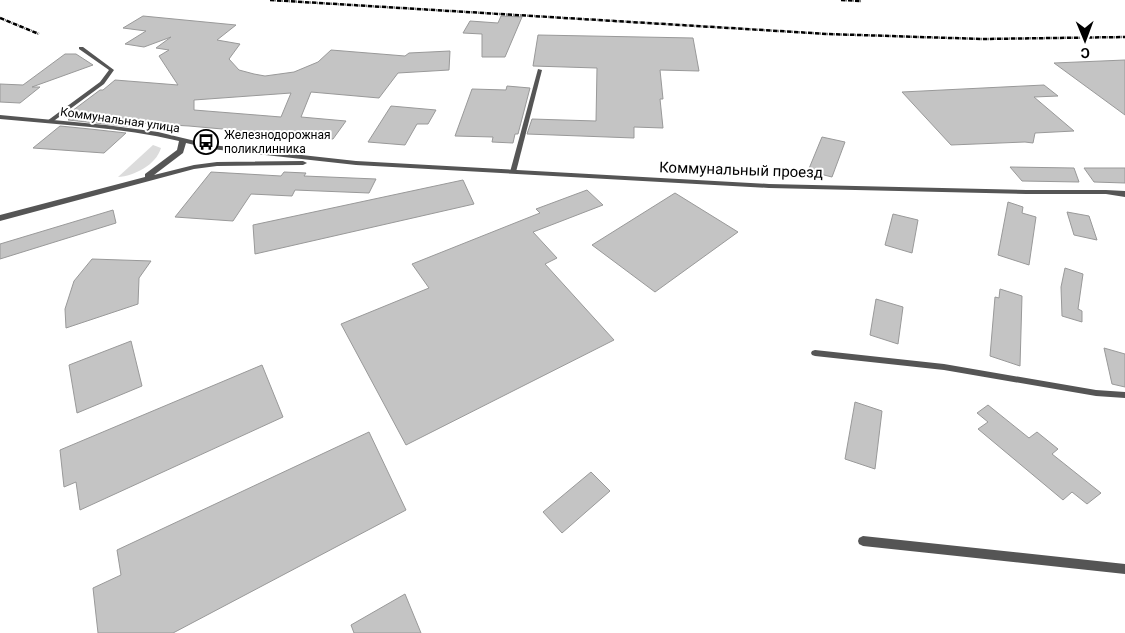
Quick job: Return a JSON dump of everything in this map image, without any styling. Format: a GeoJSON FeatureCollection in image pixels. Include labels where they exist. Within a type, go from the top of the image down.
{"type":"FeatureCollection","features":[{"type":"Feature","properties":{"kind":"street","name":"Коммунальная улица"},"geometry":{"type":"LineString","coordinates":[[0,117],[106,126],[184,139],[212,147],[356,163]]}},
{"type":"Feature","properties":{"kind":"street"},"geometry":{"type":"LineString","coordinates":[[141,181],[180,151],[184,139]]}},
{"type":"Feature","properties":{"kind":"street","name":"Коммунальный проезд"},"geometry":{"type":"LineString","coordinates":[[356,163],[769,186],[1106,192],[1125,194]]}},
{"type":"Feature","properties":{"kind":"street"},"geometry":{"type":"LineString","coordinates":[[0,218],[194,167],[216,164],[356,163]]}},
{"type":"Feature","properties":{"kind":"lane"},"geometry":{"type":"LineString","coordinates":[[49,122],[102,83],[112,70],[81,48]]}},
{"type":"Feature","properties":{"kind":"lane"},"geometry":{"type":"LineString","coordinates":[[514,172],[540,70]]}},
{"type":"Feature","properties":{"kind":"lane"},"geometry":{"type":"LineString","coordinates":[[816,352],[944,367],[1096,393],[1125,395]]}},
{"type":"Feature","properties":{"kind":"lane"},"geometry":{"type":"LineString","coordinates":[[863,541],[1125,569]]}},
{"type":"Feature","properties":{"kind":"shaded area"},"geometry":{"type":"Polygon","coordinates":[[[153,145],[161,148],[154,160],[137,172],[118,177],[153,145]]]}},
{"type":"Feature","properties":{"kind":"building"},"geometry":{"type":"Polygon","coordinates":[[[143,16],[236,25],[217,40],[240,44],[229,59],[239,70],[265,76],[294,72],[318,62],[331,50],[405,56],[409,53],[450,51],[449,70],[398,73],[379,98],[311,92],[301,117],[346,121],[333,139],[189,126],[137,123],[133,127],[68,120],[70,118],[64,117],[115,80],[178,85],[159,56],[169,50],[156,48],[171,37],[144,47],[125,44],[146,31],[123,28],[143,16]],[[291,93],[194,100],[194,110],[281,117],[291,93]]]}},
{"type":"Feature","properties":{"kind":"building"},"geometry":{"type":"Polygon","coordinates":[[[501,16],[522,17],[505,57],[482,57],[482,34],[463,33],[470,21],[498,23],[501,16]]]}},
{"type":"Feature","properties":{"kind":"building"},"geometry":{"type":"Polygon","coordinates":[[[538,35],[693,38],[699,71],[660,70],[663,128],[634,127],[634,138],[527,134],[532,119],[596,121],[597,68],[533,66],[538,35]]]}},
{"type":"Feature","properties":{"kind":"building"},"geometry":{"type":"Polygon","coordinates":[[[65,54],[76,54],[93,65],[32,87],[40,87],[20,103],[0,102],[0,84],[23,85],[65,54]]]}},
{"type":"Feature","properties":{"kind":"building"},"geometry":{"type":"Polygon","coordinates":[[[1125,60],[1125,115],[1054,63],[1125,60]]]}},
{"type":"Feature","properties":{"kind":"building"},"geometry":{"type":"Polygon","coordinates":[[[1044,85],[1058,96],[1034,97],[1074,131],[1035,133],[1033,143],[951,145],[902,92],[1044,85]]]}},
{"type":"Feature","properties":{"kind":"building"},"geometry":{"type":"Polygon","coordinates":[[[507,86],[530,88],[518,134],[515,134],[513,143],[492,142],[493,137],[455,136],[472,89],[506,90],[507,86]]]}},
{"type":"Feature","properties":{"kind":"building"},"geometry":{"type":"Polygon","coordinates":[[[391,106],[436,110],[428,124],[417,124],[405,145],[368,142],[391,106]]]}},
{"type":"Feature","properties":{"kind":"building"},"geometry":{"type":"Polygon","coordinates":[[[60,126],[126,133],[104,153],[33,148],[60,126]]]}},
{"type":"Feature","properties":{"kind":"building"},"geometry":{"type":"Polygon","coordinates":[[[822,137],[845,142],[832,177],[808,171],[822,137]]]}},
{"type":"Feature","properties":{"kind":"building"},"geometry":{"type":"Polygon","coordinates":[[[1010,167],[1074,168],[1079,182],[1022,181],[1010,167]]]}},
{"type":"Feature","properties":{"kind":"building"},"geometry":{"type":"Polygon","coordinates":[[[1084,168],[1125,168],[1125,183],[1094,182],[1084,168]]]}},
{"type":"Feature","properties":{"kind":"building"},"geometry":{"type":"Polygon","coordinates":[[[211,172],[281,176],[284,172],[306,173],[304,176],[376,179],[369,193],[295,190],[292,196],[251,194],[233,221],[175,217],[211,172]]]}},
{"type":"Feature","properties":{"kind":"building"},"geometry":{"type":"Polygon","coordinates":[[[463,180],[474,204],[255,254],[253,225],[463,180]]]}},
{"type":"Feature","properties":{"kind":"building"},"geometry":{"type":"Polygon","coordinates":[[[587,190],[603,205],[533,232],[557,258],[545,264],[614,340],[406,445],[341,324],[429,288],[412,264],[540,213],[536,209],[587,190]]]}},
{"type":"Feature","properties":{"kind":"building"},"geometry":{"type":"Polygon","coordinates":[[[675,193],[738,232],[655,292],[592,245],[675,193]]]}},
{"type":"Feature","properties":{"kind":"building"},"geometry":{"type":"Polygon","coordinates":[[[1008,202],[1023,207],[1022,213],[1036,217],[1029,265],[998,255],[1008,202]]]}},
{"type":"Feature","properties":{"kind":"building"},"geometry":{"type":"Polygon","coordinates":[[[113,210],[116,223],[0,259],[0,244],[113,210]]]}},
{"type":"Feature","properties":{"kind":"building"},"geometry":{"type":"Polygon","coordinates":[[[1067,212],[1089,216],[1097,240],[1074,235],[1067,212]]]}},
{"type":"Feature","properties":{"kind":"building"},"geometry":{"type":"Polygon","coordinates":[[[893,214],[918,220],[912,253],[885,245],[893,214]]]}},
{"type":"Feature","properties":{"kind":"building"},"geometry":{"type":"Polygon","coordinates":[[[92,259],[151,261],[139,278],[138,304],[66,328],[65,309],[74,281],[92,259]]]}},
{"type":"Feature","properties":{"kind":"building"},"geometry":{"type":"Polygon","coordinates":[[[1065,268],[1083,274],[1078,309],[1082,311],[1082,322],[1062,316],[1061,287],[1065,268]]]}},
{"type":"Feature","properties":{"kind":"building"},"geometry":{"type":"Polygon","coordinates":[[[1000,289],[1022,296],[1020,366],[990,356],[995,297],[999,298],[1000,289]]]}},
{"type":"Feature","properties":{"kind":"building"},"geometry":{"type":"Polygon","coordinates":[[[876,299],[903,307],[898,344],[870,335],[876,299]]]}},
{"type":"Feature","properties":{"kind":"building"},"geometry":{"type":"Polygon","coordinates":[[[131,341],[142,386],[77,413],[69,365],[131,341]]]}},
{"type":"Feature","properties":{"kind":"building"},"geometry":{"type":"Polygon","coordinates":[[[1104,348],[1125,354],[1125,387],[1112,384],[1104,348]]]}},
{"type":"Feature","properties":{"kind":"building"},"geometry":{"type":"Polygon","coordinates":[[[262,365],[283,417],[80,510],[76,482],[64,487],[60,450],[262,365]]]}},
{"type":"Feature","properties":{"kind":"building"},"geometry":{"type":"Polygon","coordinates":[[[855,402],[882,411],[875,469],[845,459],[855,402]]]}},
{"type":"Feature","properties":{"kind":"building"},"geometry":{"type":"Polygon","coordinates":[[[988,405],[1029,438],[1037,432],[1058,449],[1052,454],[1101,493],[1087,504],[1072,492],[1063,500],[978,429],[988,422],[977,413],[988,405]]]}},
{"type":"Feature","properties":{"kind":"building"},"geometry":{"type":"Polygon","coordinates":[[[369,432],[406,510],[173,633],[98,633],[93,588],[121,575],[117,550],[369,432]]]}},
{"type":"Feature","properties":{"kind":"building"},"geometry":{"type":"Polygon","coordinates":[[[591,472],[610,491],[562,533],[543,512],[591,472]]]}},
{"type":"Feature","properties":{"kind":"building"},"geometry":{"type":"Polygon","coordinates":[[[405,594],[421,633],[354,633],[351,625],[405,594]]]}},
{"type":"Feature","properties":{"kind":"railway"},"geometry":{"type":"LineString","coordinates":[[270,0],[828,34],[982,39],[1125,37]]}},
{"type":"Feature","properties":{"kind":"railway"},"geometry":{"type":"LineString","coordinates":[[841,0],[862,1]]}},
{"type":"Feature","properties":{"kind":"railway"},"geometry":{"type":"LineString","coordinates":[[0,18],[39,34]]}},
{"type":"Feature","properties":{"kind":"place","name":"Железнодорожная поликлинника"},"geometry":{"type":"Point","coordinates":[206,142]}}]}
